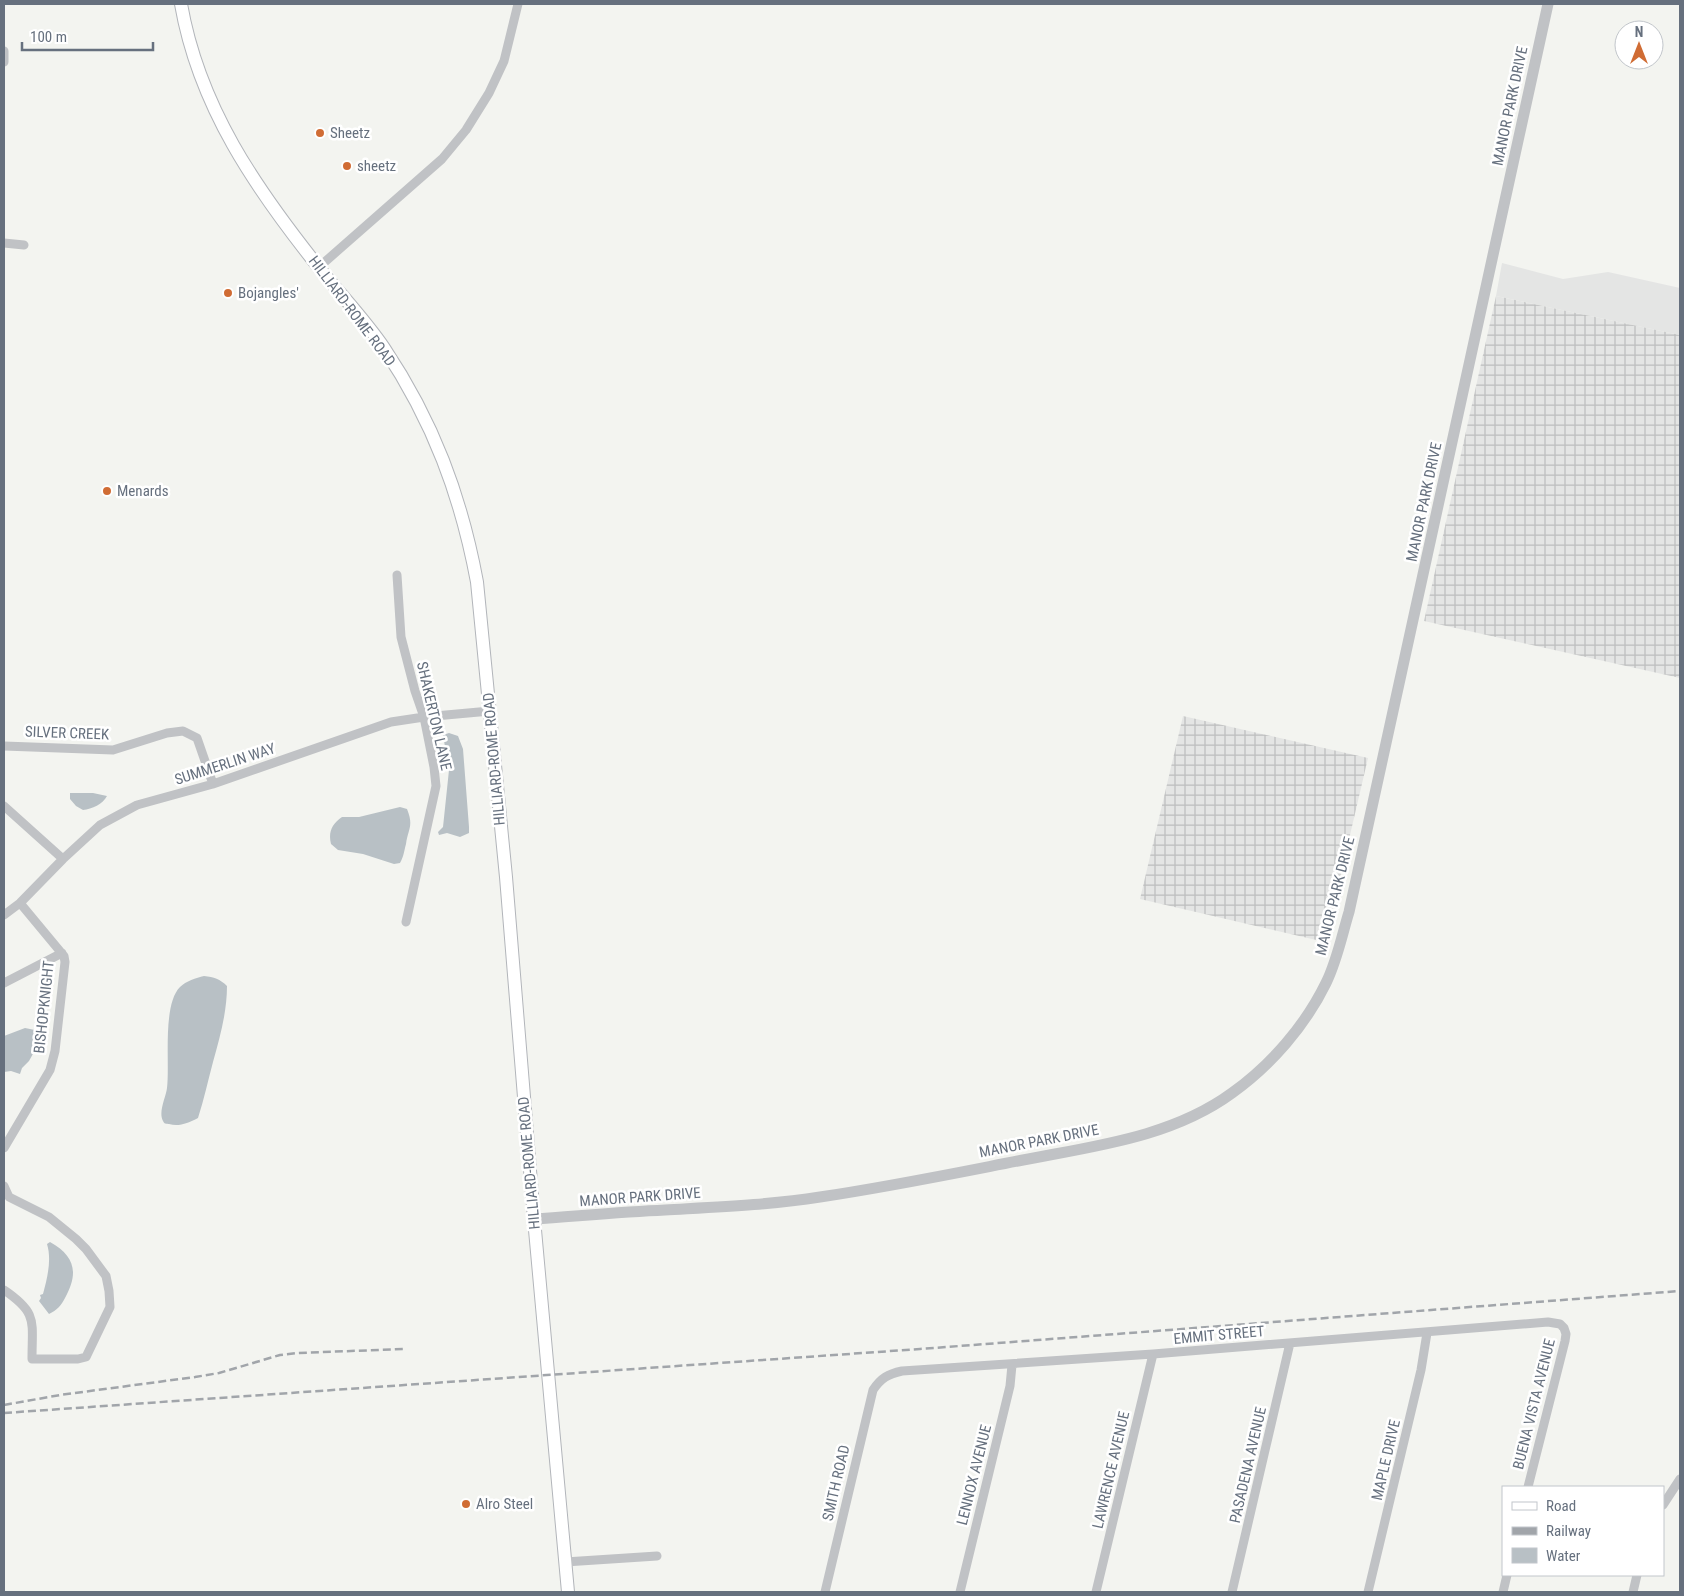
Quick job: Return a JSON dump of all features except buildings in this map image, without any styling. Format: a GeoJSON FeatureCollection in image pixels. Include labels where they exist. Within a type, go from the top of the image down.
{"type":"FeatureCollection","features":[{"type":"Feature","properties":{"kind":"main road","name":"HILLIARD-ROME ROAD"},"geometry":{"type":"LineString","coordinates":[[181,4],[186,30],[206,92],[218,120],[256,184],[385,350],[416,402],[444,460],[460,508],[472,556],[478,591],[507,886],[534,1219],[568,1592]]}},
{"type":"Feature","properties":{"kind":"street"},"geometry":{"type":"LineString","coordinates":[[319,267],[442,159],[466,130],[489,93],[504,61],[518,4]]}},
{"type":"Feature","properties":{"kind":"street","name":"MANOR PARK DRIVE"},"geometry":{"type":"LineString","coordinates":[[534,1219],[819,1198],[982,1168],[1136,1136],[1167,1127],[1196,1114],[1230,1095],[1270,1062],[1289,1040],[1327,982],[1342,941],[1548,4]]}},
{"type":"Feature","properties":{"kind":"street"},"geometry":{"type":"LineString","coordinates":[[4,51],[4,62]]}},
{"type":"Feature","properties":{"kind":"street"},"geometry":{"type":"LineString","coordinates":[[4,243],[24,245]]}},
{"type":"Feature","properties":{"kind":"street","name":"SHAKERTON LANE"},"geometry":{"type":"LineString","coordinates":[[397,574],[401,637],[414,691],[424,717],[436,786],[406,922]]}},
{"type":"Feature","properties":{"kind":"street","name":"SUMMERLIN WAY"},"geometry":{"type":"LineString","coordinates":[[4,915],[20,903],[100,825],[136,805],[213,784],[391,722],[490,711]]}},
{"type":"Feature","properties":{"kind":"street","name":"SILVER CREEK"},"geometry":{"type":"LineString","coordinates":[[4,746],[113,750],[167,733],[183,732],[197,738],[213,784]]}},
{"type":"Feature","properties":{"kind":"street"},"geometry":{"type":"LineString","coordinates":[[4,806],[63,859]]}},
{"type":"Feature","properties":{"kind":"street","name":"BISHOPKNIGHT"},"geometry":{"type":"LineString","coordinates":[[4,1148],[50,1070],[55,1051],[65,962],[62,953],[20,903]]}},
{"type":"Feature","properties":{"kind":"street"},"geometry":{"type":"LineString","coordinates":[[4,983],[62,953]]}},
{"type":"Feature","properties":{"kind":"street"},"geometry":{"type":"LineString","coordinates":[[4,1186],[6,1200],[49,1217],[86,1249],[106,1276],[110,1307],[86,1357],[78,1359],[32,1359],[32,1323],[30,1313],[24,1305],[4,1290]]}},
{"type":"Feature","properties":{"kind":"street","name":"EMMIT STREET"},"geometry":{"type":"LineString","coordinates":[[879,1381],[889,1374],[902,1371],[1153,1354],[1548,1322],[1560,1324],[1564,1328]]}},
{"type":"Feature","properties":{"kind":"street","name":"BUENA VISTA AVENUE"},"geometry":{"type":"LineString","coordinates":[[1528,1486],[1565,1341],[1566,1334],[1564,1328]]}},
{"type":"Feature","properties":{"kind":"street","name":"MAPLE DRIVE"},"geometry":{"type":"LineString","coordinates":[[1368,1592],[1421,1370],[1427,1333]]}},
{"type":"Feature","properties":{"kind":"street","name":"PASADENA AVENUE"},"geometry":{"type":"LineString","coordinates":[[1232,1592],[1290,1343]]}},
{"type":"Feature","properties":{"kind":"street","name":"LAWRENCE AVENUE"},"geometry":{"type":"LineString","coordinates":[[1096,1592],[1153,1354]]}},
{"type":"Feature","properties":{"kind":"street","name":"LENNOX AVENUE"},"geometry":{"type":"LineString","coordinates":[[960,1592],[1010,1386],[1012,1364]]}},
{"type":"Feature","properties":{"kind":"street","name":"SMITH ROAD"},"geometry":{"type":"LineString","coordinates":[[825,1592],[870,1401],[873,1390],[879,1381]]}},
{"type":"Feature","properties":{"kind":"street"},"geometry":{"type":"LineString","coordinates":[[1664,1503],[1680,1479]]}},
{"type":"Feature","properties":{"kind":"street"},"geometry":{"type":"LineString","coordinates":[[565,1562],[657,1556]]}},
{"type":"Feature","properties":{"kind":"street"},"geometry":{"type":"LineString","coordinates":[[1503,1592],[1507,1576]]}},
{"type":"Feature","properties":{"kind":"street"},"geometry":{"type":"LineString","coordinates":[[1633,1592],[1637,1576]]}},
{"type":"Feature","properties":{"kind":"shaded area"},"geometry":{"type":"Polygon","coordinates":[[[1502,263],[1563,279],[1608,272],[1680,288],[1680,335],[1496,296],[1502,263]]]}},
{"type":"Feature","properties":{"kind":"shaded area"},"geometry":{"type":"Polygon","coordinates":[[[1496,296],[1680,335],[1680,678],[1424,621],[1496,296]]]}},
{"type":"Feature","properties":{"kind":"shaded area"},"geometry":{"type":"Polygon","coordinates":[[[1183,716],[1368,758],[1325,942],[1140,899],[1183,716]]]}},
{"type":"Feature","properties":{"kind":"water"},"geometry":{"type":"Polygon","coordinates":[[[449,733],[458,736],[463,749],[469,833],[460,837],[447,833],[439,835],[438,832],[443,827],[449,770],[443,735],[449,733]]]}},
{"type":"Feature","properties":{"kind":"water"},"geometry":{"type":"Polygon","coordinates":[[[70,793],[93,793],[107,796],[97,806],[83,810],[70,799],[70,793]]]}},
{"type":"Feature","properties":{"kind":"water"},"geometry":{"type":"Polygon","coordinates":[[[400,807],[407,809],[410,827],[400,863],[394,864],[363,854],[338,850],[331,844],[330,836],[332,829],[342,817],[359,817],[400,807]]]}},
{"type":"Feature","properties":{"kind":"water"},"geometry":{"type":"Polygon","coordinates":[[[204,976],[217,979],[227,986],[223,1024],[204,1097],[198,1118],[180,1125],[165,1124],[161,1113],[168,1078],[168,1035],[171,1007],[174,996],[180,987],[188,981],[204,976]]]}},
{"type":"Feature","properties":{"kind":"water"},"geometry":{"type":"Polygon","coordinates":[[[25,1028],[40,1031],[34,1052],[22,1068],[20,1074],[11,1071],[4,1072],[4,1036],[25,1028]]]}},
{"type":"Feature","properties":{"kind":"water"},"geometry":{"type":"Polygon","coordinates":[[[50,1242],[65,1253],[72,1266],[73,1273],[72,1281],[63,1301],[58,1308],[49,1314],[39,1301],[40,1295],[43,1294],[47,1276],[49,1256],[47,1244],[50,1242]]]}},
{"type":"Feature","properties":{"kind":"railway"},"geometry":{"type":"LineString","coordinates":[[4,1413],[920,1349],[1680,1291]]}},
{"type":"Feature","properties":{"kind":"railway"},"geometry":{"type":"LineString","coordinates":[[4,1405],[60,1395],[219,1373],[280,1355],[403,1349]]}},
{"type":"Feature","properties":{"kind":"place","name":"Sheetz"},"geometry":{"type":"Point","coordinates":[320,133]}},
{"type":"Feature","properties":{"kind":"place","name":"sheetz"},"geometry":{"type":"Point","coordinates":[347,166]}},
{"type":"Feature","properties":{"kind":"place","name":"Bojangles'"},"geometry":{"type":"Point","coordinates":[228,293]}},
{"type":"Feature","properties":{"kind":"place","name":"Menards"},"geometry":{"type":"Point","coordinates":[107,491]}},
{"type":"Feature","properties":{"kind":"place","name":"Alro Steel"},"geometry":{"type":"Point","coordinates":[466,1504]}}]}
